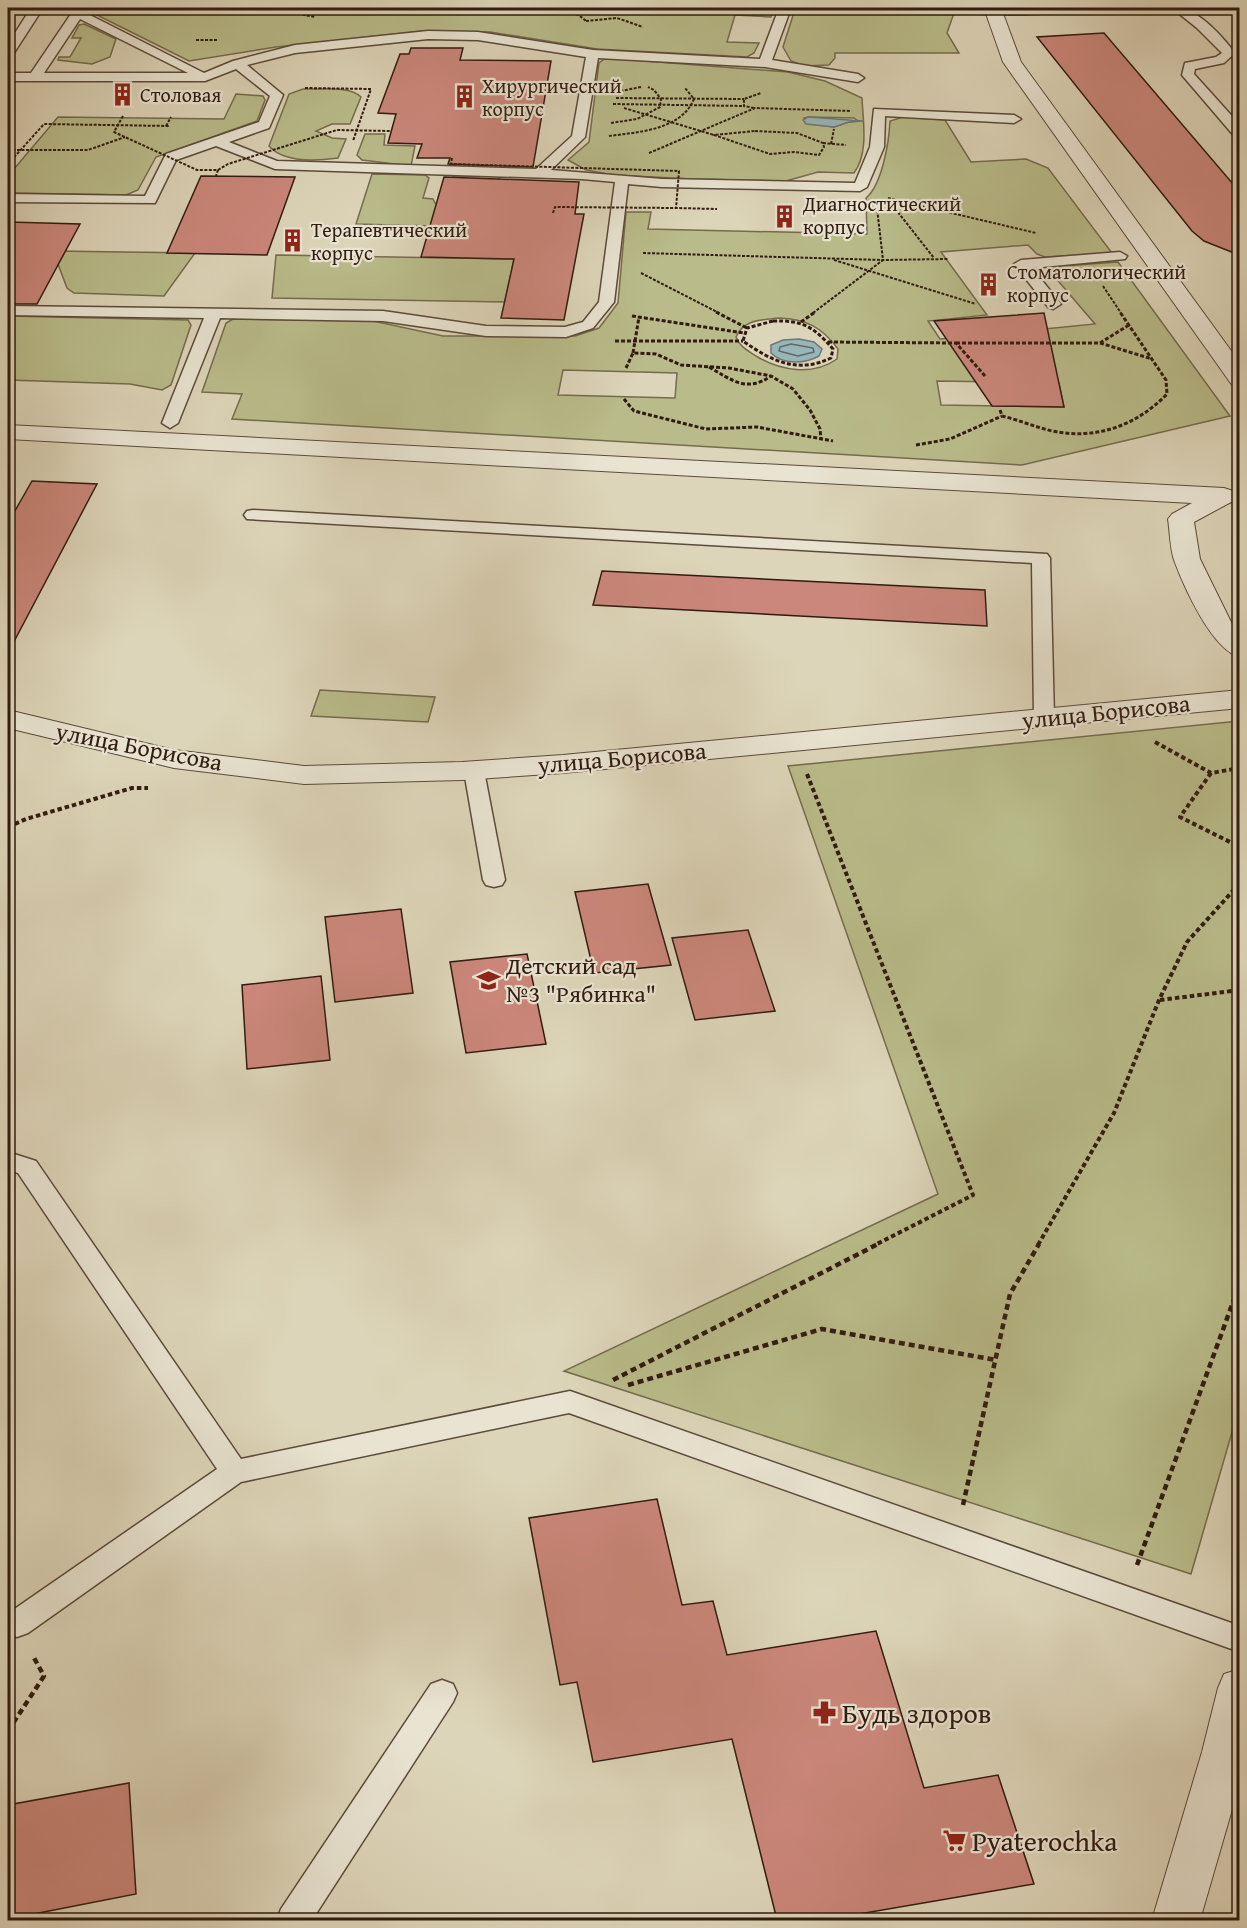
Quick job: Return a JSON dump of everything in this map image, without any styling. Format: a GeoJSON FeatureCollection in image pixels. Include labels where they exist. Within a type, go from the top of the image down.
{"type":"FeatureCollection","features":[{"type":"Feature","properties":{"kind":"street"},"geometry":{"type":"LineString","coordinates":[[992,8],[1012,62],[1239,380]]}},
{"type":"Feature","properties":{"kind":"street"},"geometry":{"type":"LineString","coordinates":[[8,432],[1231,490]]}},
{"type":"Feature","properties":{"kind":"street"},"geometry":{"type":"LineString","coordinates":[[1231,490],[1181,519],[1187,559],[1221,630],[1239,649]]}},
{"type":"Feature","properties":{"kind":"street","name":"улица Борисова"},"geometry":{"type":"LineString","coordinates":[[8,719],[174,759],[304,775],[474,771],[1239,699]]}},
{"type":"Feature","properties":{"kind":"street"},"geometry":{"type":"LineString","coordinates":[[1176,1920],[1232,1754],[1239,1688]]}},
{"type":"Feature","properties":{"kind":"lane"},"geometry":{"type":"LineString","coordinates":[[8,53],[38,8]]}},
{"type":"Feature","properties":{"kind":"lane"},"geometry":{"type":"LineString","coordinates":[[765,63],[785,8]]}},
{"type":"Feature","properties":{"kind":"lane"},"geometry":{"type":"LineString","coordinates":[[936,8],[1064,8]]}},
{"type":"Feature","properties":{"kind":"lane"},"geometry":{"type":"LineString","coordinates":[[1178,8],[1201,25],[1229,53],[1220,60],[1189,66],[1188,75],[1239,134]]}},
{"type":"Feature","properties":{"kind":"lane"},"geometry":{"type":"LineString","coordinates":[[35,77],[79,10],[205,77]]}},
{"type":"Feature","properties":{"kind":"lane"},"geometry":{"type":"LineString","coordinates":[[8,77],[205,77],[237,64],[295,49],[428,35],[478,36],[593,54],[765,63],[858,78]]}},
{"type":"Feature","properties":{"kind":"lane"},"geometry":{"type":"LineString","coordinates":[[540,173],[579,131],[593,54]]}},
{"type":"Feature","properties":{"kind":"lane"},"geometry":{"type":"LineString","coordinates":[[8,198],[150,200],[171,157],[264,125],[277,94],[237,64]]}},
{"type":"Feature","properties":{"kind":"lane"},"geometry":{"type":"LineString","coordinates":[[216,141],[275,165],[540,173],[662,183],[860,188],[877,147],[879,112],[1014,119]]}},
{"type":"Feature","properties":{"kind":"lane"},"geometry":{"type":"LineString","coordinates":[[8,310],[383,316],[486,331],[566,332],[588,325],[606,302],[622,179]]}},
{"type":"Feature","properties":{"kind":"lane"},"geometry":{"type":"LineString","coordinates":[[1053,304],[1021,264],[1120,256]]}},
{"type":"Feature","properties":{"kind":"lane"},"geometry":{"type":"LineString","coordinates":[[170,423],[214,313]]}},
{"type":"Feature","properties":{"kind":"lane"},"geometry":{"type":"LineString","coordinates":[[253,515],[1041,558],[1044,718]]}},
{"type":"Feature","properties":{"kind":"lane"},"geometry":{"type":"LineString","coordinates":[[474,771],[494,880]]}},
{"type":"Feature","properties":{"kind":"lane"},"geometry":{"type":"LineString","coordinates":[[8,1161],[27,1167],[234,1472]]}},
{"type":"Feature","properties":{"kind":"lane"},"geometry":{"type":"LineString","coordinates":[[12,1622],[234,1472],[570,1402],[1239,1639]]}},
{"type":"Feature","properties":{"kind":"lane"},"geometry":{"type":"LineString","coordinates":[[293,1920],[442,1693]]}},
{"type":"Feature","properties":{"kind":"path"},"geometry":{"type":"LineString","coordinates":[[204,8],[218,11],[238,8]]}},
{"type":"Feature","properties":{"kind":"path"},"geometry":{"type":"LineString","coordinates":[[267,8],[321,19]]}},
{"type":"Feature","properties":{"kind":"path"},"geometry":{"type":"LineString","coordinates":[[190,40],[219,40]]}},
{"type":"Feature","properties":{"kind":"path"},"geometry":{"type":"LineString","coordinates":[[586,91],[625,79],[654,90],[661,99],[661,105]]}},
{"type":"Feature","properties":{"kind":"path"},"geometry":{"type":"LineString","coordinates":[[586,91],[600,86],[619,93],[652,82]]}},
{"type":"Feature","properties":{"kind":"path"},"geometry":{"type":"LineString","coordinates":[[267,87],[371,89],[344,167]]}},
{"type":"Feature","properties":{"kind":"path"},"geometry":{"type":"LineString","coordinates":[[579,131],[632,133],[671,122],[689,112],[693,105],[694,99],[684,87]]}},
{"type":"Feature","properties":{"kind":"path"},"geometry":{"type":"LineString","coordinates":[[586,91],[661,99],[744,99]]}},
{"type":"Feature","properties":{"kind":"path"},"geometry":{"type":"LineString","coordinates":[[586,91],[661,105],[744,106]]}},
{"type":"Feature","properties":{"kind":"path"},"geometry":{"type":"LineString","coordinates":[[579,131],[648,115],[661,105]]}},
{"type":"Feature","properties":{"kind":"path"},"geometry":{"type":"LineString","coordinates":[[624,108],[770,154],[794,152],[819,155],[824,147],[823,143],[805,135],[780,129],[714,135]]}},
{"type":"Feature","properties":{"kind":"path"},"geometry":{"type":"LineString","coordinates":[[647,153],[755,108],[879,112]]}},
{"type":"Feature","properties":{"kind":"path"},"geometry":{"type":"LineString","coordinates":[[123,116],[114,132],[197,170],[218,170],[337,130],[392,130]]}},
{"type":"Feature","properties":{"kind":"path"},"geometry":{"type":"LineString","coordinates":[[165,126],[171,117]]}},
{"type":"Feature","properties":{"kind":"path"},"geometry":{"type":"LineString","coordinates":[[8,164],[44,124],[165,126],[177,124]]}},
{"type":"Feature","properties":{"kind":"path"},"geometry":{"type":"LineString","coordinates":[[831,144],[834,129]]}},
{"type":"Feature","properties":{"kind":"path"},"geometry":{"type":"LineString","coordinates":[[8,150],[88,150],[125,137]]}},
{"type":"Feature","properties":{"kind":"path"},"geometry":{"type":"LineString","coordinates":[[452,158],[450,164],[679,171],[676,208]]}},
{"type":"Feature","properties":{"kind":"path"},"geometry":{"type":"LineString","coordinates":[[594,176],[626,162]]}},
{"type":"Feature","properties":{"kind":"path"},"geometry":{"type":"LineString","coordinates":[[216,176],[218,170]]}},
{"type":"Feature","properties":{"kind":"path"},"geometry":{"type":"LineString","coordinates":[[883,200],[897,211],[934,259]]}},
{"type":"Feature","properties":{"kind":"path"},"geometry":{"type":"LineString","coordinates":[[877,206],[883,260]]}},
{"type":"Feature","properties":{"kind":"path"},"geometry":{"type":"LineString","coordinates":[[553,213],[555,207],[717,209]]}},
{"type":"Feature","properties":{"kind":"path"},"geometry":{"type":"LineString","coordinates":[[612,255],[883,260],[948,258]]}},
{"type":"Feature","properties":{"kind":"path"},"geometry":{"type":"LineString","coordinates":[[612,255],[747,328]]}},
{"type":"Feature","properties":{"kind":"path"},"geometry":{"type":"LineString","coordinates":[[828,258],[976,304]]}},
{"type":"Feature","properties":{"kind":"path"},"geometry":{"type":"LineString","coordinates":[[801,322],[883,260]]}},
{"type":"Feature","properties":{"kind":"path"},"geometry":{"type":"LineString","coordinates":[[600,311],[744,333]]}},
{"type":"Feature","properties":{"kind":"path"},"geometry":{"type":"LineString","coordinates":[[626,368],[633,352],[639,317]]}},
{"type":"Feature","properties":{"kind":"path"},"geometry":{"type":"LineString","coordinates":[[782,320],[801,322],[828,342],[833,349],[831,358],[821,364],[803,367],[785,365],[769,360],[743,341],[747,328],[758,322],[782,320]]}},
{"type":"Feature","properties":{"kind":"path"},"geometry":{"type":"LineString","coordinates":[[1100,343],[1129,325]]}},
{"type":"Feature","properties":{"kind":"path"},"geometry":{"type":"LineString","coordinates":[[828,342],[1100,343],[1152,359]]}},
{"type":"Feature","properties":{"kind":"path"},"geometry":{"type":"LineString","coordinates":[[956,343],[985,376]]}},
{"type":"Feature","properties":{"kind":"path"},"geometry":{"type":"LineString","coordinates":[[633,352],[656,354],[681,365],[753,370],[771,376],[793,390],[810,410],[820,429],[821,439]]}},
{"type":"Feature","properties":{"kind":"path"},"geometry":{"type":"LineString","coordinates":[[708,367],[736,384],[763,383],[771,376]]}},
{"type":"Feature","properties":{"kind":"path"},"geometry":{"type":"LineString","coordinates":[[624,399],[634,411],[706,429],[757,427],[833,441]]}},
{"type":"Feature","properties":{"kind":"path"},"geometry":{"type":"LineString","coordinates":[[914,445],[935,444],[959,437],[1002,416]]}},
{"type":"Feature","properties":{"kind":"path"},"geometry":{"type":"LineString","coordinates":[[570,1402],[973,1195],[794,742]]}},
{"type":"Feature","properties":{"kind":"path"},"geometry":{"type":"LineString","coordinates":[[1239,768],[1210,773],[1180,817],[1239,847]]}},
{"type":"Feature","properties":{"kind":"path"},"geometry":{"type":"LineString","coordinates":[[8,827],[26,819],[132,788],[153,788]]}},
{"type":"Feature","properties":{"kind":"path"},"geometry":{"type":"LineString","coordinates":[[956,1538],[1010,1294],[1114,1113],[1159,1000],[1187,942],[1239,883]]}},
{"type":"Feature","properties":{"kind":"path"},"geometry":{"type":"LineString","coordinates":[[1159,1000],[1239,990]]}},
{"type":"Feature","properties":{"kind":"path"},"geometry":{"type":"LineString","coordinates":[[1125,1598],[1239,1283]]}},
{"type":"Feature","properties":{"kind":"path"},"geometry":{"type":"LineString","coordinates":[[570,1402],[822,1329],[996,1360]]}},
{"type":"Feature","properties":{"kind":"path"},"geometry":{"type":"LineString","coordinates":[[8,1731],[44,1676],[12,1622]]}},
{"type":"Feature","properties":{"kind":"green space"},"geometry":{"type":"Polygon","coordinates":[[[97,8],[732,8],[773,11],[771,17],[735,15],[727,42],[759,43],[754,53],[747,57],[597,49],[490,32],[423,31],[276,47],[189,61],[97,15],[97,8]]]}},
{"type":"Feature","properties":{"kind":"green space"},"geometry":{"type":"Polygon","coordinates":[[[795,9],[954,13],[947,33],[959,53],[835,53],[835,58],[829,65],[805,66],[791,61],[783,47],[795,9]]]}},
{"type":"Feature","properties":{"kind":"green space"},"geometry":{"type":"Polygon","coordinates":[[[84,24],[116,39],[110,57],[92,64],[58,60],[59,57],[70,57],[81,38],[72,38],[79,25],[84,24]]]}},
{"type":"Feature","properties":{"kind":"green space"},"geometry":{"type":"Polygon","coordinates":[[[606,58],[788,72],[825,81],[862,98],[864,137],[859,165],[854,173],[818,172],[786,181],[613,175],[586,170],[568,160],[589,142],[599,63],[606,58]],[[804,118],[812,124],[834,127],[858,121],[854,118],[804,118]]]}},
{"type":"Feature","properties":{"kind":"green space"},"geometry":{"type":"Polygon","coordinates":[[[303,89],[342,89],[361,97],[350,124],[332,124],[316,131],[332,138],[346,139],[338,158],[301,160],[275,152],[269,146],[289,94],[303,89]]]}},
{"type":"Feature","properties":{"kind":"green space"},"geometry":{"type":"Polygon","coordinates":[[[236,94],[263,96],[265,100],[257,121],[156,157],[138,190],[126,195],[8,193],[8,176],[58,117],[224,119],[236,94]]]}},
{"type":"Feature","properties":{"kind":"green space"},"geometry":{"type":"Polygon","coordinates":[[[903,117],[945,120],[971,162],[1026,159],[1048,168],[1112,253],[1045,257],[1037,254],[1028,245],[941,252],[987,315],[928,321],[940,339],[1095,324],[1053,275],[1052,269],[1063,266],[1118,262],[1230,416],[1022,465],[232,419],[242,394],[202,392],[226,323],[233,319],[373,321],[443,336],[575,336],[599,328],[618,303],[626,212],[651,212],[648,229],[867,234],[866,198],[872,192],[880,173],[890,121],[903,117]],[[779,318],[749,324],[739,331],[736,337],[744,348],[756,356],[786,368],[796,370],[818,368],[837,359],[838,349],[819,330],[805,322],[779,318]],[[563,370],[558,395],[675,398],[677,373],[563,370]],[[937,381],[941,405],[1064,407],[1059,383],[937,381]]]}},
{"type":"Feature","properties":{"kind":"green space"},"geometry":{"type":"Polygon","coordinates":[[[365,134],[385,134],[384,145],[415,146],[411,166],[362,160],[357,155],[365,134]]]}},
{"type":"Feature","properties":{"kind":"green space"},"geometry":{"type":"Polygon","coordinates":[[[372,174],[425,175],[429,178],[423,198],[433,199],[435,203],[466,203],[450,188],[453,176],[500,176],[497,190],[513,228],[356,224],[372,174]]]}},
{"type":"Feature","properties":{"kind":"green space"},"geometry":{"type":"Polygon","coordinates":[[[53,251],[195,253],[164,296],[74,293],[67,288],[53,251]]]}},
{"type":"Feature","properties":{"kind":"green space"},"geometry":{"type":"Polygon","coordinates":[[[276,255],[514,259],[505,302],[272,298],[276,255]]]}},
{"type":"Feature","properties":{"kind":"green space"},"geometry":{"type":"Polygon","coordinates":[[[8,316],[188,320],[191,325],[171,385],[162,390],[130,384],[8,380],[8,316]]]}},
{"type":"Feature","properties":{"kind":"green space"},"geometry":{"type":"Polygon","coordinates":[[[320,690],[435,697],[428,722],[311,716],[320,690]]]}},
{"type":"Feature","properties":{"kind":"green space"},"geometry":{"type":"Polygon","coordinates":[[[1239,721],[1239,1408],[1191,1574],[564,1371],[938,1194],[788,766],[1239,721]]]}},
{"type":"Feature","properties":{"kind":"water"},"geometry":{"type":"Polygon","coordinates":[[[808,117],[863,121],[849,122],[834,127],[806,124],[803,120],[808,117]]]}},
{"type":"Feature","properties":{"kind":"water"},"geometry":{"type":"Polygon","coordinates":[[[799,339],[814,342],[822,349],[819,356],[807,361],[794,362],[782,360],[771,353],[771,345],[783,340],[799,339]]]}},
{"type":"Feature","properties":{"kind":"building"},"geometry":{"type":"Polygon","coordinates":[[[1104,33],[1239,191],[1239,255],[1204,241],[1192,231],[1037,37],[1104,33]]]}},
{"type":"Feature","properties":{"kind":"building","name":"Хирургический корпус"},"geometry":{"type":"Polygon","coordinates":[[[411,48],[463,48],[460,60],[551,61],[533,167],[448,164],[450,158],[417,158],[422,144],[388,143],[396,114],[378,113],[400,54],[409,54],[411,48]]]}},
{"type":"Feature","properties":{"kind":"building"},"geometry":{"type":"Polygon","coordinates":[[[201,176],[295,177],[267,255],[167,253],[201,176]]]}},
{"type":"Feature","properties":{"kind":"building"},"geometry":{"type":"Polygon","coordinates":[[[444,177],[579,182],[575,214],[584,214],[564,320],[501,318],[514,259],[421,257],[444,177]]]}},
{"type":"Feature","properties":{"kind":"building"},"geometry":{"type":"Polygon","coordinates":[[[8,222],[80,224],[37,304],[8,304],[8,222]]]}},
{"type":"Feature","properties":{"kind":"building"},"geometry":{"type":"Polygon","coordinates":[[[1044,313],[1064,407],[992,406],[934,321],[1044,313]]]}},
{"type":"Feature","properties":{"kind":"building"},"geometry":{"type":"Polygon","coordinates":[[[32,481],[97,484],[8,653],[8,523],[32,481]]]}},
{"type":"Feature","properties":{"kind":"building"},"geometry":{"type":"Polygon","coordinates":[[[602,571],[985,590],[987,626],[593,605],[602,571]]]}},
{"type":"Feature","properties":{"kind":"building"},"geometry":{"type":"Polygon","coordinates":[[[648,884],[671,965],[594,973],[575,892],[648,884]]]}},
{"type":"Feature","properties":{"kind":"building"},"geometry":{"type":"Polygon","coordinates":[[[401,909],[413,993],[335,1002],[325,917],[401,909]]]}},
{"type":"Feature","properties":{"kind":"building"},"geometry":{"type":"Polygon","coordinates":[[[748,930],[775,1011],[695,1020],[672,938],[748,930]]]}},
{"type":"Feature","properties":{"kind":"building"},"geometry":{"type":"Polygon","coordinates":[[[527,954],[546,1044],[466,1053],[450,962],[527,954]]]}},
{"type":"Feature","properties":{"kind":"building"},"geometry":{"type":"Polygon","coordinates":[[[321,976],[330,1060],[247,1069],[242,985],[321,976]]]}},
{"type":"Feature","properties":{"kind":"building"},"geometry":{"type":"Polygon","coordinates":[[[657,1499],[682,1605],[713,1601],[727,1655],[876,1631],[924,1788],[998,1775],[1034,1884],[824,1920],[777,1920],[732,1739],[593,1762],[577,1682],[560,1685],[529,1518],[657,1499]]]}},
{"type":"Feature","properties":{"kind":"building"},"geometry":{"type":"Polygon","coordinates":[[[129,1783],[136,1894],[8,1919],[8,1805],[129,1783]]]}},
{"type":"Feature","properties":{"kind":"place","name":"Столовая"},"geometry":{"type":"Point","coordinates":[122,95]}},
{"type":"Feature","properties":{"kind":"place","name":"Хирургический корпус"},"geometry":{"type":"Point","coordinates":[464,97]}},
{"type":"Feature","properties":{"kind":"place","name":"Диагностический корпус"},"geometry":{"type":"Point","coordinates":[785,216]}},
{"type":"Feature","properties":{"kind":"place","name":"Терапевтический корпус"},"geometry":{"type":"Point","coordinates":[293,241]}},
{"type":"Feature","properties":{"kind":"place","name":"Стоматологический корпус"},"geometry":{"type":"Point","coordinates":[989,284]}},
{"type":"Feature","properties":{"kind":"place","name":"Детский сад №3 \"Рябинка\""},"geometry":{"type":"Point","coordinates":[488,980]}},
{"type":"Feature","properties":{"kind":"place","name":"Будь здоров"},"geometry":{"type":"Point","coordinates":[824,1713]}},
{"type":"Feature","properties":{"kind":"place","name":"Pyaterochka"},"geometry":{"type":"Point","coordinates":[954,1841]}}]}
